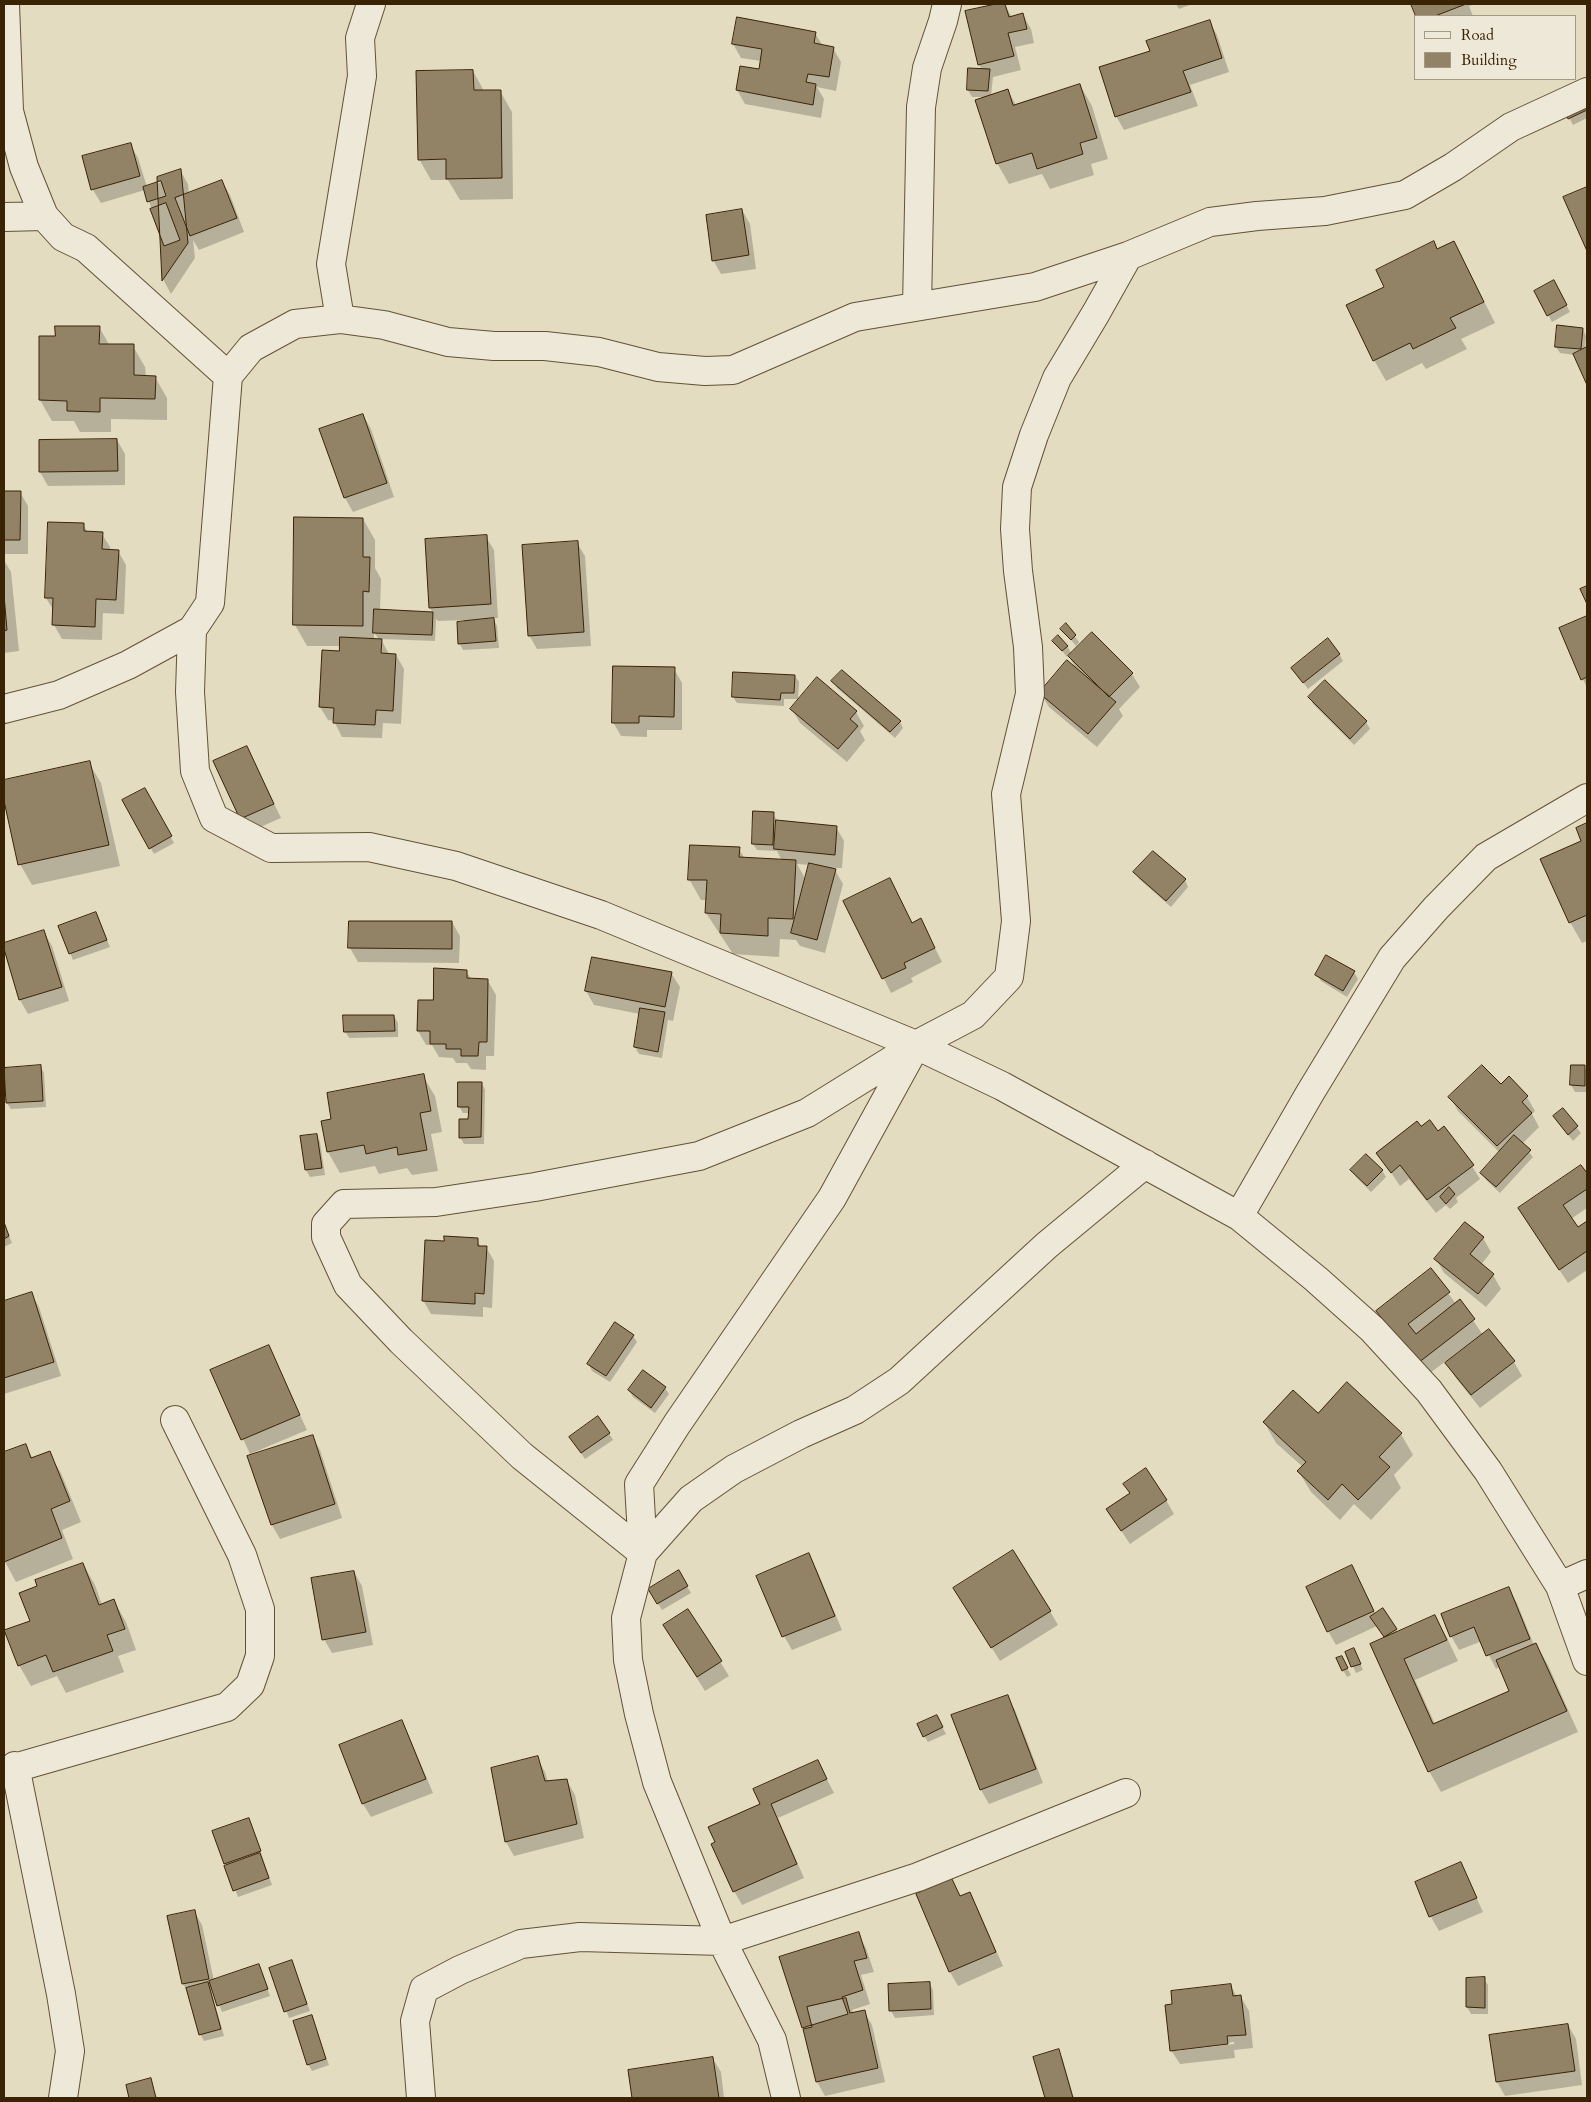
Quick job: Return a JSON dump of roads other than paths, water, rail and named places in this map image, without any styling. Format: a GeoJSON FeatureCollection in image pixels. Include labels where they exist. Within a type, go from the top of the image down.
{"type":"FeatureCollection","features":[{"type":"Feature","properties":{"kind":"street"},"geometry":{"type":"LineString","coordinates":[[4,4],[9,111],[24,167],[44,216],[64,237],[86,248],[228,376]]}},
{"type":"Feature","properties":{"kind":"street"},"geometry":{"type":"LineString","coordinates":[[340,320],[331,264],[362,76],[360,38],[370,4]]}},
{"type":"Feature","properties":{"kind":"street"},"geometry":{"type":"LineString","coordinates":[[917,306],[921,107],[927,68],[947,4]]}},
{"type":"Feature","properties":{"kind":"street"},"geometry":{"type":"LineString","coordinates":[[4,709],[59,695],[128,665],[192,630],[210,603],[228,376],[251,348],[295,324],[340,320],[384,325],[448,342],[494,346],[545,346],[599,352],[658,367],[706,371],[733,370],[855,317],[1035,287],[1128,256],[1210,222],[1325,211],[1405,195],[1453,167],[1511,127],[1587,92]]}},
{"type":"Feature","properties":{"kind":"street"},"geometry":{"type":"LineString","coordinates":[[4,217],[44,216]]}},
{"type":"Feature","properties":{"kind":"street"},"geometry":{"type":"LineString","coordinates":[[642,1553],[522,1456],[401,1341],[348,1285],[326,1237],[326,1224],[344,1204],[436,1202],[535,1187],[699,1156],[807,1113],[916,1045],[972,1015],[1009,976],[1016,921],[1006,794],[1030,694],[1028,647],[1018,571],[1015,529],[1017,487],[1034,435],[1057,378],[1128,256]]}},
{"type":"Feature","properties":{"kind":"street"},"geometry":{"type":"LineString","coordinates":[[192,630],[190,692],[195,771],[214,818],[271,848],[369,847],[456,866],[601,916],[916,1045],[1002,1086],[1239,1216],[1316,1279],[1372,1329],[1428,1391],[1488,1471],[1560,1586],[1587,1661]]}},
{"type":"Feature","properties":{"kind":"street"},"geometry":{"type":"LineString","coordinates":[[1239,1216],[1392,958],[1436,908],[1486,857],[1587,798]]}},
{"type":"Feature","properties":{"kind":"street"},"geometry":{"type":"LineString","coordinates":[[786,2098],[772,2040],[722,1941],[658,1782],[639,1714],[628,1660],[626,1618],[642,1553],[639,1484],[677,1424],[832,1198],[916,1045]]}},
{"type":"Feature","properties":{"kind":"street"},"geometry":{"type":"LineString","coordinates":[[642,1553],[691,1499],[734,1469],[800,1434],[854,1410],[899,1381],[1047,1245],[1145,1164]]}},
{"type":"Feature","properties":{"kind":"street"},"geometry":{"type":"LineString","coordinates":[[63,2098],[70,2051],[61,1994],[9,1769],[227,1707],[250,1686],[260,1656],[260,1610],[242,1555],[175,1420]]}},
{"type":"Feature","properties":{"kind":"street"},"geometry":{"type":"LineString","coordinates":[[1560,1586],[1587,1574]]}},
{"type":"Feature","properties":{"kind":"street"},"geometry":{"type":"LineString","coordinates":[[421,2098],[415,2021],[424,1989],[460,1970],[522,1944],[580,1937],[722,1941],[918,1877],[1126,1793]]}}]}
